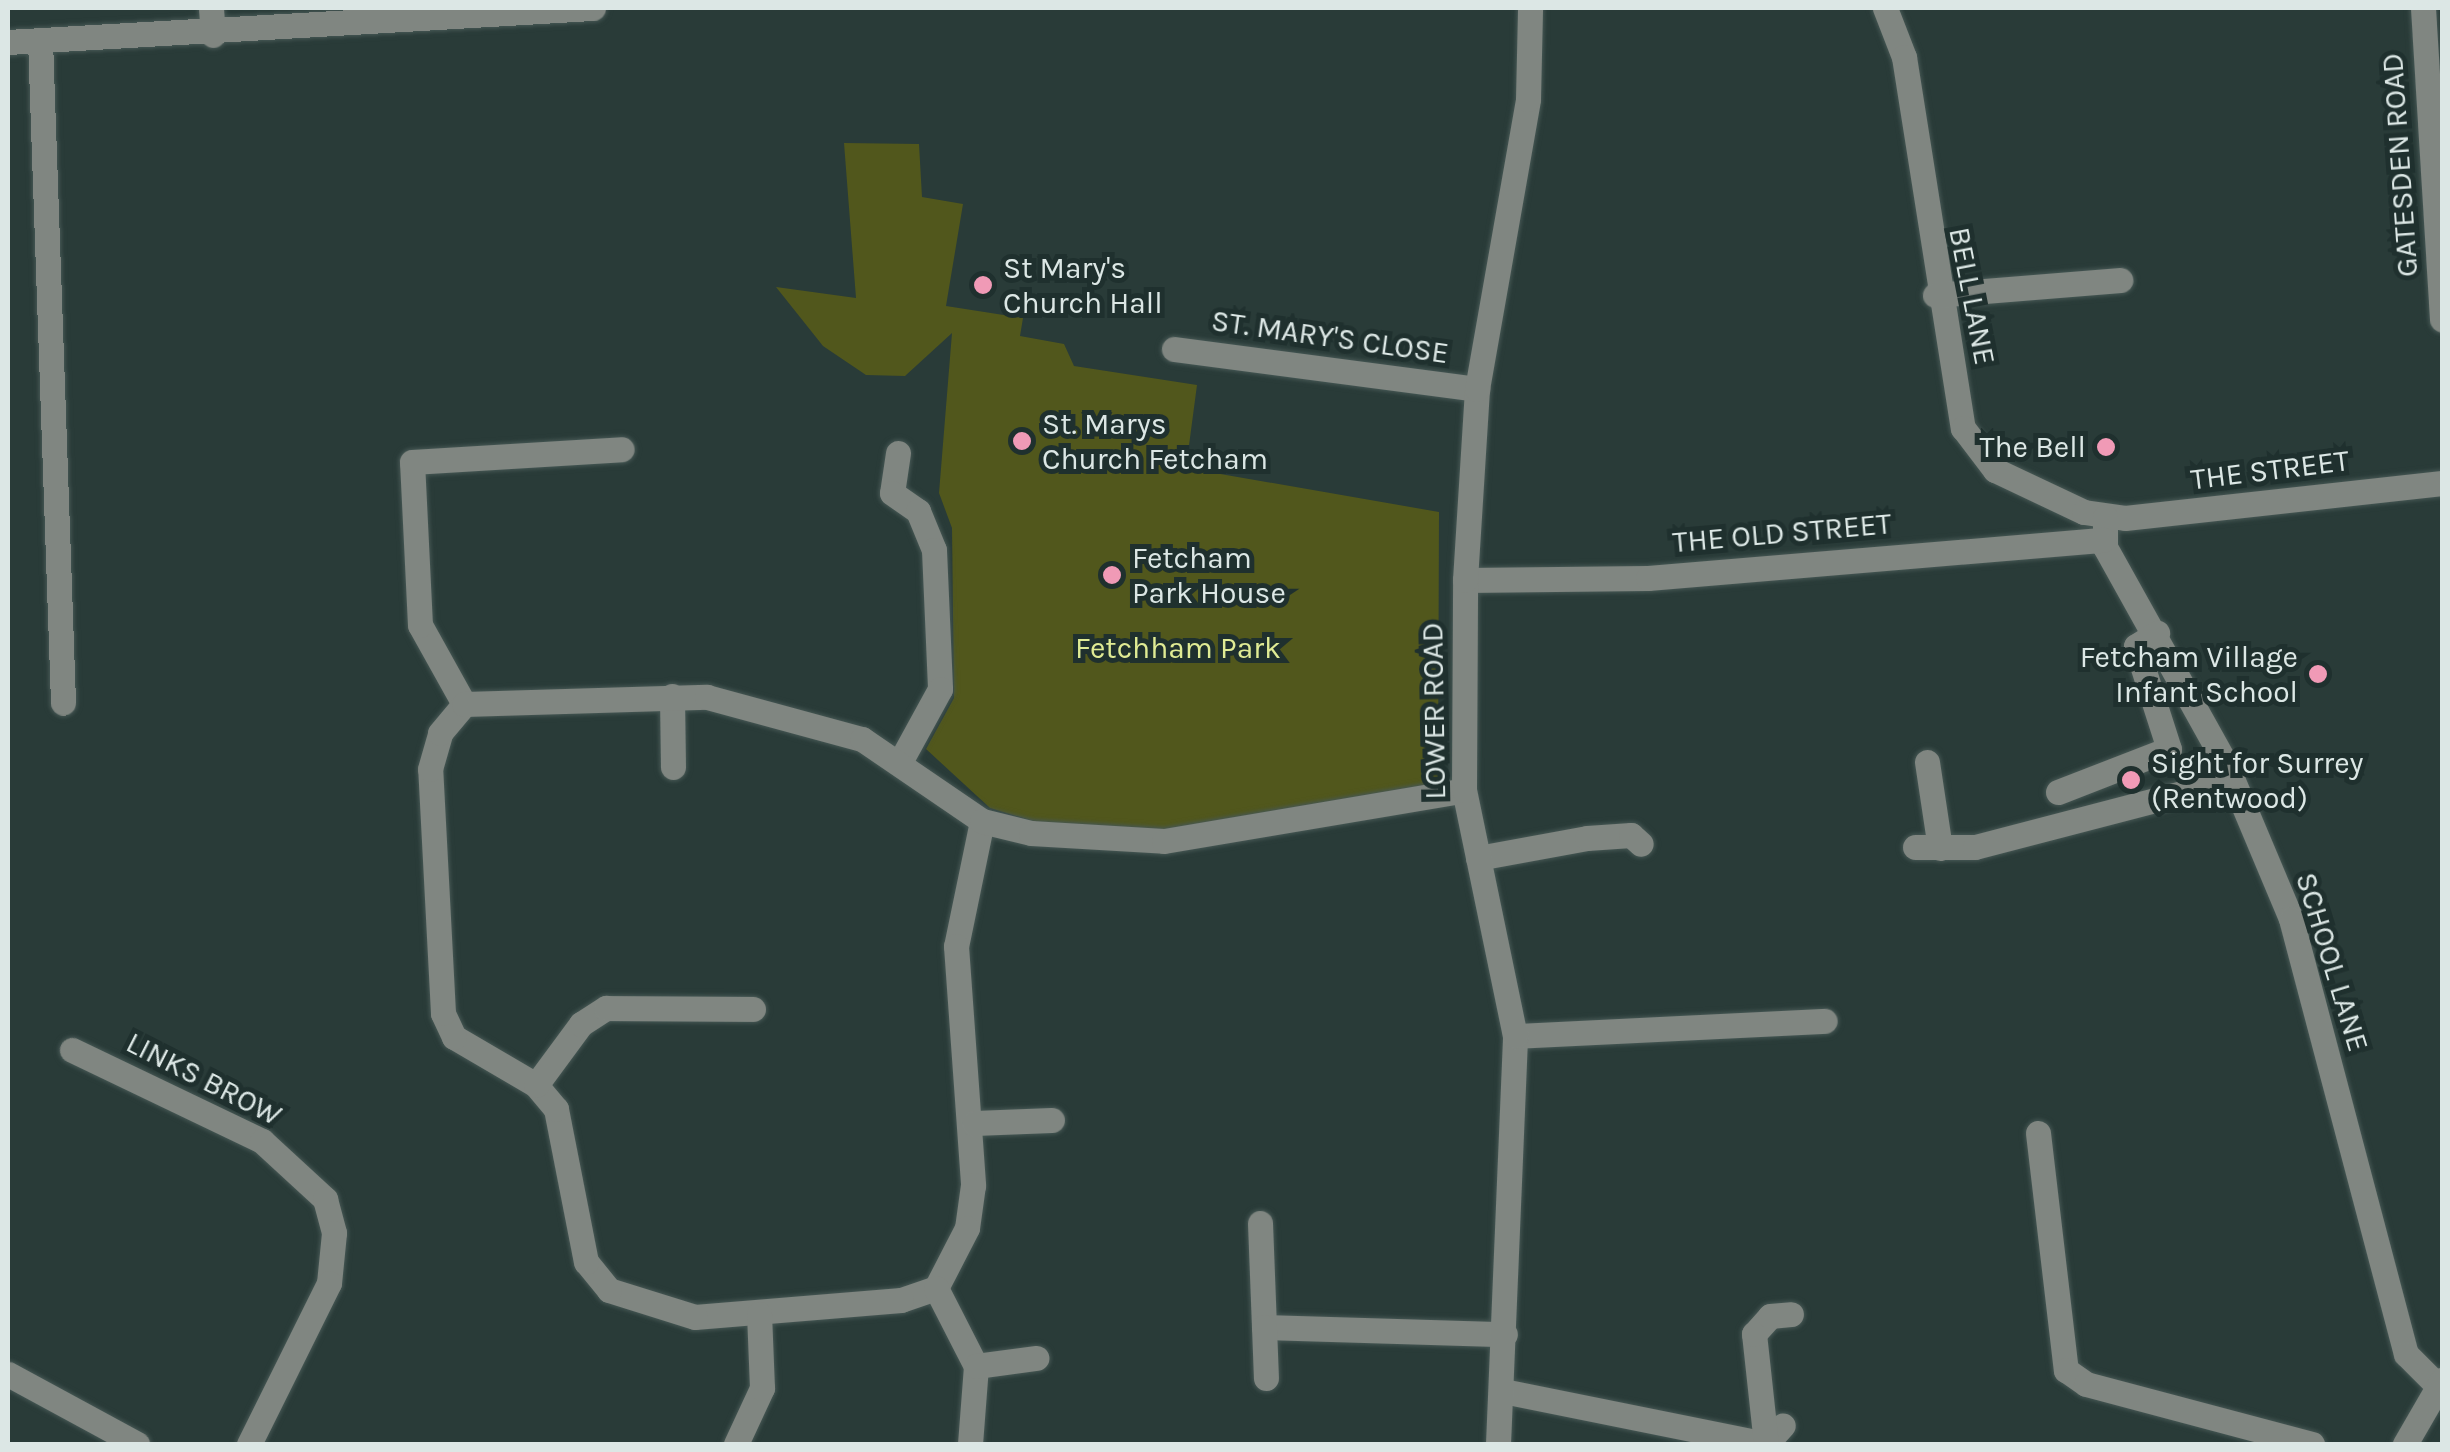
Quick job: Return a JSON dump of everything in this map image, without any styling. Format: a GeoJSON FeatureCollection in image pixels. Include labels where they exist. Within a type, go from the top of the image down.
{"type":"FeatureCollection","features":[{"type":"Feature","properties":{"kind":"street"},"geometry":{"type":"LineString","coordinates":[[211,8],[212,34]]}},
{"type":"Feature","properties":{"kind":"street"},"geometry":{"type":"LineString","coordinates":[[8,42],[212,34],[593,8]]}},
{"type":"Feature","properties":{"kind":"street"},"geometry":{"type":"LineString","coordinates":[[1520,8],[1532,37]]}},
{"type":"Feature","properties":{"kind":"street","name":"LOWER ROAD"},"geometry":{"type":"LineString","coordinates":[[1498,1444],[1516,1036],[1464,790],[1465,580],[1476,389],[1532,37],[1530,8]]}},
{"type":"Feature","properties":{"kind":"street","name":"GATESDEN ROAD"},"geometry":{"type":"LineString","coordinates":[[2423,8],[2442,319]]}},
{"type":"Feature","properties":{"kind":"street","name":"BELL LANE"},"geometry":{"type":"LineString","coordinates":[[1891,9],[1904,57],[1935,295],[1963,428],[1978,448],[2017,484],[2104,528]]}},
{"type":"Feature","properties":{"kind":"street"},"geometry":{"type":"LineString","coordinates":[[40,40],[63,702]]}},
{"type":"Feature","properties":{"kind":"street"},"geometry":{"type":"LineString","coordinates":[[1935,295],[2120,280]]}},
{"type":"Feature","properties":{"kind":"street","name":"ST. MARY'S CLOSE"},"geometry":{"type":"LineString","coordinates":[[1174,349],[1476,389]]}},
{"type":"Feature","properties":{"kind":"street"},"geometry":{"type":"LineString","coordinates":[[464,704],[420,625],[412,462],[622,448]]}},
{"type":"Feature","properties":{"kind":"street"},"geometry":{"type":"LineString","coordinates":[[898,453],[892,493],[918,511],[934,550],[940,690],[900,762]]}},
{"type":"Feature","properties":{"kind":"street","name":"THE STREET"},"geometry":{"type":"LineString","coordinates":[[2104,528],[2442,483]]}},
{"type":"Feature","properties":{"kind":"street","name":"THE OLD STREET"},"geometry":{"type":"LineString","coordinates":[[1465,580],[1648,578],[2030,542],[2104,528]]}},
{"type":"Feature","properties":{"kind":"street","name":"SCHOOL LANE"},"geometry":{"type":"LineString","coordinates":[[2104,528],[2232,780],[2291,919],[2406,1354],[2439,1382]]}},
{"type":"Feature","properties":{"kind":"street"},"geometry":{"type":"LineString","coordinates":[[2058,792],[2169,750],[2136,646],[2157,633]]}},
{"type":"Feature","properties":{"kind":"street"},"geometry":{"type":"LineString","coordinates":[[672,696],[673,767]]}},
{"type":"Feature","properties":{"kind":"street"},"geometry":{"type":"LineString","coordinates":[[936,1288],[759,1314],[695,1317],[609,1290],[586,1262],[563,1126],[536,1085],[454,1037],[443,1013],[430,769],[440,733],[464,704],[672,696],[824,726],[900,762],[982,821],[1164,841],[1464,790]]}},
{"type":"Feature","properties":{"kind":"street"},"geometry":{"type":"LineString","coordinates":[[1928,762],[1928,848],[2232,780]]}},
{"type":"Feature","properties":{"kind":"street"},"geometry":{"type":"LineString","coordinates":[[936,1288],[967,1228],[974,1123],[958,1048],[956,946],[982,821]]}},
{"type":"Feature","properties":{"kind":"street"},"geometry":{"type":"LineString","coordinates":[[1478,858],[1586,838],[1630,836],[1641,844]]}},
{"type":"Feature","properties":{"kind":"street"},"geometry":{"type":"LineString","coordinates":[[536,1085],[581,1024],[606,1008],[753,1009]]}},
{"type":"Feature","properties":{"kind":"street"},"geometry":{"type":"LineString","coordinates":[[1516,1036],[1825,1022]]}},
{"type":"Feature","properties":{"kind":"street","name":"LINKS BROW"},"geometry":{"type":"LineString","coordinates":[[72,1050],[262,1141],[326,1200],[334,1233],[329,1283],[249,1444]]}},
{"type":"Feature","properties":{"kind":"street"},"geometry":{"type":"LineString","coordinates":[[974,1123],[1052,1120]]}},
{"type":"Feature","properties":{"kind":"street"},"geometry":{"type":"LineString","coordinates":[[2038,1133],[2066,1370],[2086,1384],[2312,1444]]}},
{"type":"Feature","properties":{"kind":"street"},"geometry":{"type":"LineString","coordinates":[[1260,1224],[1266,1378]]}},
{"type":"Feature","properties":{"kind":"street"},"geometry":{"type":"LineString","coordinates":[[936,1288],[976,1366],[970,1444]]}},
{"type":"Feature","properties":{"kind":"street"},"geometry":{"type":"LineString","coordinates":[[736,1444],[762,1388],[759,1314]]}},
{"type":"Feature","properties":{"kind":"street"},"geometry":{"type":"LineString","coordinates":[[1502,1391],[1772,1438],[1754,1334],[1760,1322],[1791,1314]]}},
{"type":"Feature","properties":{"kind":"street"},"geometry":{"type":"LineString","coordinates":[[1264,1327],[1505,1334]]}},
{"type":"Feature","properties":{"kind":"street"},"geometry":{"type":"LineString","coordinates":[[976,1366],[1036,1358]]}},
{"type":"Feature","properties":{"kind":"street"},"geometry":{"type":"LineString","coordinates":[[8,1374],[137,1444]]}},
{"type":"Feature","properties":{"kind":"street"},"geometry":{"type":"LineString","coordinates":[[2406,1444],[2439,1382]]}},
{"type":"Feature","properties":{"kind":"green space","name":"Fetchham Park"},"geometry":{"type":"Polygon","coordinates":[[[844,143],[919,144],[922,197],[963,204],[946,306],[1023,318],[1020,336],[1064,344],[1074,366],[1197,385],[1186,468],[1439,512],[1438,783],[1155,831],[1043,824],[990,808],[926,749],[954,698],[952,528],[939,493],[952,333],[905,376],[866,375],[823,346],[776,287],[856,298],[844,143]]]}},
{"type":"Feature","properties":{"kind":"place","name":"St Mary's Church Hall"},"geometry":{"type":"Point","coordinates":[983,285]}},
{"type":"Feature","properties":{"kind":"place","name":"St. Marys Church Fetcham"},"geometry":{"type":"Point","coordinates":[1022,441]}},
{"type":"Feature","properties":{"kind":"place","name":"The Bell"},"geometry":{"type":"Point","coordinates":[2106,447]}},
{"type":"Feature","properties":{"kind":"place","name":"Fetcham Park House"},"geometry":{"type":"Point","coordinates":[1112,575]}},
{"type":"Feature","properties":{"kind":"place","name":"Fetcham Village Infant School"},"geometry":{"type":"Point","coordinates":[2318,674]}},
{"type":"Feature","properties":{"kind":"place","name":"Sight for Surrey (Rentwood)"},"geometry":{"type":"Point","coordinates":[2131,780]}}]}
